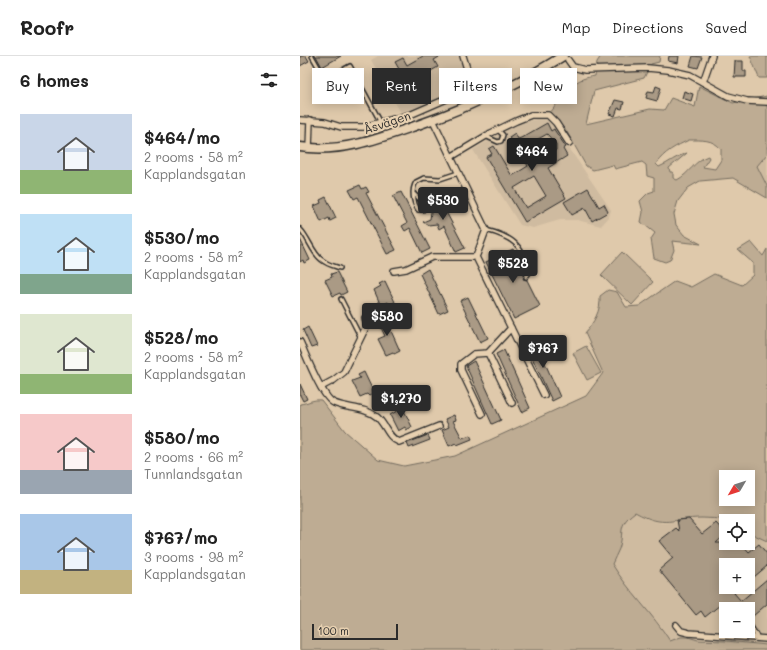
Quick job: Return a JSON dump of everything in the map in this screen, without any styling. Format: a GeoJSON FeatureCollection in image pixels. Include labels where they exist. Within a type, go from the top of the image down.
{"type":"FeatureCollection","features":[{"type":"Feature","properties":{"kind":"street"},"geometry":{"type":"LineString","coordinates":[[300,120],[310,120],[353,128],[363,128],[412,114],[458,94],[468,72],[463,56]]}},
{"type":"Feature","properties":{"kind":"street"},"geometry":{"type":"LineString","coordinates":[[703,82],[712,56]]}},
{"type":"Feature","properties":{"kind":"street"},"geometry":{"type":"LineString","coordinates":[[565,58],[573,67],[591,71],[648,68],[690,75],[728,96],[747,101],[767,102]]}},
{"type":"Feature","properties":{"kind":"street","name":"Åsvägen"},"geometry":{"type":"LineString","coordinates":[[300,147],[332,149],[387,136],[433,120],[495,94],[565,58]]}},
{"type":"Feature","properties":{"kind":"street"},"geometry":{"type":"LineString","coordinates":[[451,157],[485,136],[531,115],[548,115],[556,123],[569,143]]}},
{"type":"Feature","properties":{"kind":"street"},"geometry":{"type":"LineString","coordinates":[[309,148],[310,120]]}},
{"type":"Feature","properties":{"kind":"street"},"geometry":{"type":"LineString","coordinates":[[433,120],[486,230],[476,257],[544,395]]}},
{"type":"Feature","properties":{"kind":"street"},"geometry":{"type":"LineString","coordinates":[[394,271],[406,269],[432,257],[476,257]]}},
{"type":"Feature","properties":{"kind":"street"},"geometry":{"type":"LineString","coordinates":[[321,387],[334,380],[344,372],[367,325],[366,318]]}},
{"type":"Feature","properties":{"kind":"street"},"geometry":{"type":"LineString","coordinates":[[482,414],[461,370],[464,361],[474,354],[488,353],[511,328]]}},
{"type":"Feature","properties":{"kind":"street"},"geometry":{"type":"LineString","coordinates":[[300,342],[321,387],[332,403],[362,409],[377,417],[392,438],[399,442],[439,426]]}},
{"type":"Feature","properties":{"kind":"street"},"geometry":{"type":"LineString","coordinates":[[488,353],[512,403]]}},
{"type":"Feature","properties":{"kind":"street"},"geometry":{"type":"LineString","coordinates":[[676,625],[685,633],[719,634]]}},
{"type":"Feature","properties":{"kind":"street"},"geometry":{"type":"LineString","coordinates":[[755,638],[767,639]]}},
{"type":"Feature","properties":{"kind":"lane"},"geometry":{"type":"LineString","coordinates":[[312,56],[324,77],[330,77],[350,66],[381,123]]}},
{"type":"Feature","properties":{"kind":"lane"},"geometry":{"type":"LineString","coordinates":[[485,136],[498,142],[501,141],[503,135],[498,130]]}},
{"type":"Feature","properties":{"kind":"lane"},"geometry":{"type":"LineString","coordinates":[[414,194],[425,204],[423,210],[418,210],[416,206],[414,194],[414,185],[420,179],[440,179],[458,173]]}},
{"type":"Feature","properties":{"kind":"lane"},"geometry":{"type":"LineString","coordinates":[[300,229],[311,242],[317,256],[328,264],[340,268]]}},
{"type":"Feature","properties":{"kind":"lane"},"geometry":{"type":"LineString","coordinates":[[486,230],[501,234],[517,243],[526,260],[529,273],[526,277]]}},
{"type":"Feature","properties":{"kind":"lane"},"geometry":{"type":"LineString","coordinates":[[341,299],[361,338]]}},
{"type":"Feature","properties":{"kind":"lane"},"geometry":{"type":"LineString","coordinates":[[755,633],[758,638]]}},
{"type":"Feature","properties":{"kind":"shaded area"},"geometry":{"type":"Polygon","coordinates":[[[378,56],[461,56],[463,62],[462,68],[439,68],[439,99],[431,102],[431,68],[376,68],[371,60],[378,56]]]}},
{"type":"Feature","properties":{"kind":"shaded area"},"geometry":{"type":"Polygon","coordinates":[[[601,56],[660,56],[659,62],[651,64],[644,78],[594,91],[586,124],[650,109],[664,110],[671,98],[695,107],[699,86],[733,103],[767,96],[767,154],[757,166],[767,186],[767,198],[733,178],[700,181],[688,188],[678,201],[674,214],[676,225],[684,235],[701,244],[672,241],[674,250],[670,260],[665,262],[654,258],[651,239],[655,233],[641,222],[643,212],[640,201],[648,193],[654,191],[654,178],[647,176],[646,165],[642,162],[615,169],[613,165],[593,170],[586,166],[567,132],[550,113],[557,104],[577,104],[577,82],[595,76],[597,62],[601,56]],[[689,140],[679,145],[663,156],[656,164],[659,167],[687,153],[669,168],[670,172],[673,172],[673,178],[677,180],[699,161],[708,156],[709,158],[703,167],[715,169],[721,160],[721,149],[714,143],[703,140],[689,140]]]}},
{"type":"Feature","properties":{"kind":"shaded area"},"geometry":{"type":"Polygon","coordinates":[[[750,56],[767,56],[767,78],[759,78],[750,56]]]}},
{"type":"Feature","properties":{"kind":"shaded area"},"geometry":{"type":"Polygon","coordinates":[[[396,104],[426,104],[401,113],[396,104]]]}},
{"type":"Feature","properties":{"kind":"shaded area"},"geometry":{"type":"Polygon","coordinates":[[[541,118],[550,120],[611,210],[609,217],[601,226],[577,220],[560,220],[533,228],[520,225],[473,150],[509,128],[523,122],[541,118]]]}},
{"type":"Feature","properties":{"kind":"shaded area"},"geometry":{"type":"Polygon","coordinates":[[[767,154],[767,186],[756,166],[767,154]]]}},
{"type":"Feature","properties":{"kind":"shaded area"},"geometry":{"type":"Polygon","coordinates":[[[751,242],[763,256],[767,249],[767,541],[755,535],[755,514],[719,514],[719,519],[691,518],[662,521],[654,520],[635,512],[625,521],[623,525],[621,543],[612,564],[670,641],[681,637],[688,637],[698,640],[767,645],[767,650],[300,650],[300,404],[321,400],[345,431],[378,460],[404,466],[455,456],[586,396],[603,373],[585,333],[596,316],[600,296],[608,290],[617,292],[626,307],[639,306],[675,281],[691,287],[714,274],[742,285],[753,275],[753,263],[738,250],[751,242]]]}},
{"type":"Feature","properties":{"kind":"shaded area"},"geometry":{"type":"Polygon","coordinates":[[[622,252],[653,282],[632,305],[601,275],[622,252]]]}},
{"type":"Feature","properties":{"kind":"shaded area"},"geometry":{"type":"Polygon","coordinates":[[[586,346],[601,373],[587,380],[573,353],[586,346]]]}},
{"type":"Feature","properties":{"kind":"shaded area"},"geometry":{"type":"Polygon","coordinates":[[[635,512],[648,519],[662,523],[701,518],[719,519],[719,550],[755,550],[755,535],[767,541],[767,645],[698,640],[688,637],[681,637],[670,641],[660,625],[622,581],[612,564],[619,548],[620,533],[625,519],[635,512]]]}},
{"type":"Feature","properties":{"kind":"building"},"geometry":{"type":"Polygon","coordinates":[[[300,56],[306,56],[309,61],[300,66],[300,56]]]}},
{"type":"Feature","properties":{"kind":"building"},"geometry":{"type":"Polygon","coordinates":[[[316,56],[341,56],[322,67],[316,56]]]}},
{"type":"Feature","properties":{"kind":"building"},"geometry":{"type":"Polygon","coordinates":[[[423,56],[441,56],[434,60],[438,67],[431,71],[431,68],[398,68],[395,62],[403,58],[407,65],[423,56]]]}},
{"type":"Feature","properties":{"kind":"building"},"geometry":{"type":"Polygon","coordinates":[[[669,56],[679,56],[678,63],[668,61],[669,56]]]}},
{"type":"Feature","properties":{"kind":"building"},"geometry":{"type":"Polygon","coordinates":[[[693,56],[702,57],[698,68],[690,66],[693,56]]]}},
{"type":"Feature","properties":{"kind":"building"},"geometry":{"type":"Polygon","coordinates":[[[735,61],[743,61],[743,71],[746,71],[746,77],[734,77],[735,61]]]}},
{"type":"Feature","properties":{"kind":"building"},"geometry":{"type":"Polygon","coordinates":[[[656,86],[661,88],[657,101],[646,98],[648,91],[654,92],[656,86]]]}},
{"type":"Feature","properties":{"kind":"building"},"geometry":{"type":"Polygon","coordinates":[[[684,91],[693,94],[691,101],[682,98],[684,91]]]}},
{"type":"Feature","properties":{"kind":"building"},"geometry":{"type":"Polygon","coordinates":[[[615,100],[624,102],[622,109],[618,108],[615,116],[609,114],[615,100]]]}},
{"type":"Feature","properties":{"kind":"building"},"geometry":{"type":"Polygon","coordinates":[[[547,123],[551,131],[554,129],[566,147],[563,149],[567,156],[548,168],[566,198],[525,222],[486,157],[492,154],[489,149],[494,146],[512,176],[528,166],[523,157],[521,158],[515,152],[509,137],[515,133],[518,139],[547,123]],[[547,134],[533,142],[542,158],[556,150],[556,144],[547,134]],[[534,176],[514,188],[526,208],[546,196],[534,176]]]}},
{"type":"Feature","properties":{"kind":"building"},"geometry":{"type":"Polygon","coordinates":[[[360,185],[362,189],[366,187],[369,192],[366,193],[396,250],[387,254],[358,197],[354,199],[349,190],[360,185]]]}},
{"type":"Feature","properties":{"kind":"building"},"geometry":{"type":"Polygon","coordinates":[[[588,188],[599,207],[604,204],[608,212],[592,221],[585,208],[572,215],[564,202],[588,188]]]}},
{"type":"Feature","properties":{"kind":"building"},"geometry":{"type":"Polygon","coordinates":[[[435,191],[465,248],[456,252],[444,226],[439,229],[437,224],[428,225],[423,222],[430,219],[432,205],[427,195],[435,191]]]}},
{"type":"Feature","properties":{"kind":"building"},"geometry":{"type":"Polygon","coordinates":[[[401,192],[430,249],[422,253],[410,228],[405,231],[402,226],[407,223],[393,196],[401,192]]]}},
{"type":"Feature","properties":{"kind":"building"},"geometry":{"type":"Polygon","coordinates":[[[326,197],[336,218],[330,221],[329,218],[321,222],[314,206],[321,203],[320,200],[326,197]]]}},
{"type":"Feature","properties":{"kind":"building"},"geometry":{"type":"Polygon","coordinates":[[[300,239],[310,260],[304,263],[303,260],[300,262],[300,239]]]}},
{"type":"Feature","properties":{"kind":"building"},"geometry":{"type":"Polygon","coordinates":[[[513,249],[525,274],[523,279],[527,280],[540,306],[514,319],[486,262],[513,249]]]}},
{"type":"Feature","properties":{"kind":"building"},"geometry":{"type":"Polygon","coordinates":[[[428,269],[448,310],[439,314],[420,274],[428,269]]]}},
{"type":"Feature","properties":{"kind":"building"},"geometry":{"type":"Polygon","coordinates":[[[337,272],[347,292],[341,295],[340,293],[333,296],[325,280],[332,277],[331,274],[337,272]]]}},
{"type":"Feature","properties":{"kind":"building"},"geometry":{"type":"Polygon","coordinates":[[[385,281],[395,302],[389,305],[388,302],[381,306],[374,290],[381,286],[379,284],[385,281]]]}},
{"type":"Feature","properties":{"kind":"building"},"geometry":{"type":"Polygon","coordinates":[[[468,297],[488,338],[480,342],[460,301],[468,297]]]}},
{"type":"Feature","properties":{"kind":"building"},"geometry":{"type":"Polygon","coordinates":[[[383,313],[400,351],[394,354],[393,352],[386,355],[378,339],[385,336],[376,317],[383,313]]]}},
{"type":"Feature","properties":{"kind":"building"},"geometry":{"type":"Polygon","coordinates":[[[308,327],[317,346],[311,348],[303,330],[308,327]]]}},
{"type":"Feature","properties":{"kind":"building"},"geometry":{"type":"Polygon","coordinates":[[[534,338],[560,397],[552,401],[525,342],[534,338]]]}},
{"type":"Feature","properties":{"kind":"building"},"geometry":{"type":"Polygon","coordinates":[[[504,350],[530,408],[522,412],[496,354],[504,350]]]}},
{"type":"Feature","properties":{"kind":"building"},"geometry":{"type":"Polygon","coordinates":[[[474,361],[501,420],[492,424],[466,366],[474,361]]]}},
{"type":"Feature","properties":{"kind":"building"},"geometry":{"type":"Polygon","coordinates":[[[364,372],[374,393],[369,396],[367,394],[360,397],[352,381],[360,378],[358,375],[364,372]]]}},
{"type":"Feature","properties":{"kind":"building"},"geometry":{"type":"Polygon","coordinates":[[[300,384],[307,399],[303,401],[300,395],[300,384]]]}},
{"type":"Feature","properties":{"kind":"building"},"geometry":{"type":"Polygon","coordinates":[[[402,406],[412,427],[406,430],[405,427],[398,431],[390,415],[402,406]]]}},
{"type":"Feature","properties":{"kind":"building"},"geometry":{"type":"Polygon","coordinates":[[[454,415],[456,420],[453,421],[462,438],[470,435],[472,439],[457,445],[456,443],[449,446],[442,430],[449,427],[445,419],[454,415]]]}},
{"type":"Feature","properties":{"kind":"building"},"geometry":{"type":"Polygon","coordinates":[[[428,435],[430,440],[409,448],[407,443],[428,435]]]}},
{"type":"Feature","properties":{"kind":"building"},"geometry":{"type":"Polygon","coordinates":[[[689,519],[702,534],[716,523],[719,526],[719,540],[716,543],[719,543],[719,550],[747,550],[749,552],[755,550],[755,547],[759,544],[767,554],[767,566],[755,576],[755,558],[719,558],[719,594],[735,594],[741,601],[749,594],[755,594],[755,589],[767,579],[767,604],[755,614],[755,602],[719,602],[719,606],[705,617],[701,611],[696,615],[659,570],[673,558],[659,541],[676,528],[679,531],[677,520],[689,519]]]}}]}
